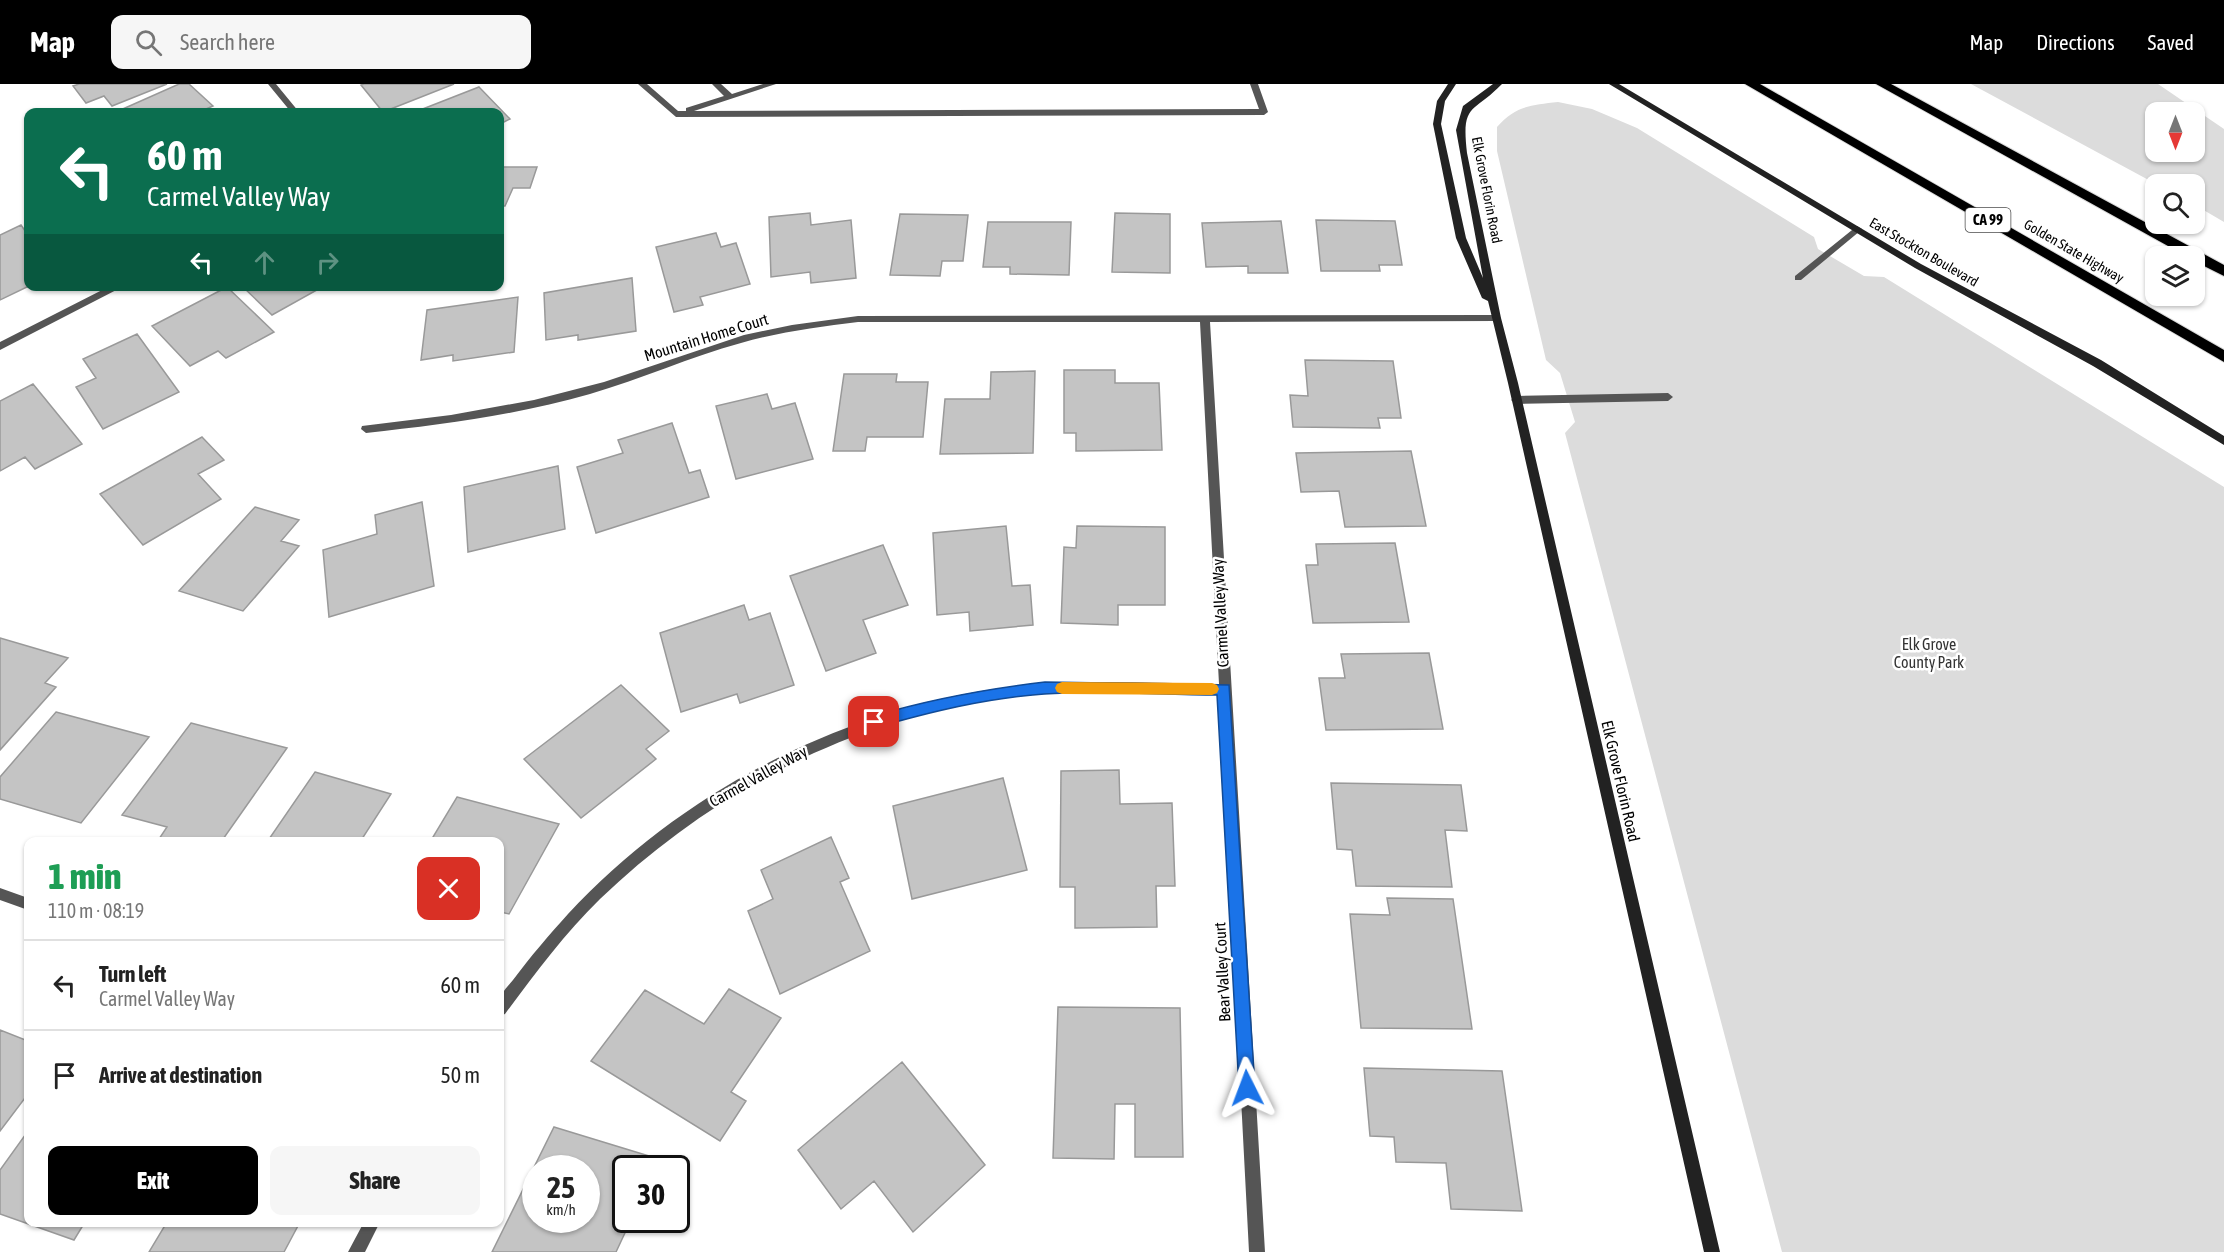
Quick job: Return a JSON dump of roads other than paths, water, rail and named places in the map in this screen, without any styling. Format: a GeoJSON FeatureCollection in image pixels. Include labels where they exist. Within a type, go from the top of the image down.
{"type":"FeatureCollection","features":[{"type":"Feature","properties":{"kind":"highway","name":"Golden State Highway"},"geometry":{"type":"LineString","coordinates":[[1751,84],[2224,357]]}},
{"type":"Feature","properties":{"kind":"highway"},"geometry":{"type":"LineString","coordinates":[[1882,84],[2224,271]]}},
{"type":"Feature","properties":{"kind":"main road","name":"Elk Grove Florin Road"},"geometry":{"type":"LineString","coordinates":[[1452,84],[1441,101],[1437,124],[1461,238],[1496,318]]}},
{"type":"Feature","properties":{"kind":"main road","name":"Elk Grove Florin Road"},"geometry":{"type":"LineString","coordinates":[[1498,84],[1466,108],[1460,130],[1496,318],[1712,1252]]}},
{"type":"Feature","properties":{"kind":"main road","name":"East Stockton Boulevard"},"geometry":{"type":"LineString","coordinates":[[1613,84],[1918,266],[2097,363],[2224,441]]}},
{"type":"Feature","properties":{"kind":"street"},"geometry":{"type":"LineString","coordinates":[[272,84],[292,108]]}},
{"type":"Feature","properties":{"kind":"street"},"geometry":{"type":"LineString","coordinates":[[642,84],[676,114],[1264,112],[1254,84]]}},
{"type":"Feature","properties":{"kind":"street"},"geometry":{"type":"LineString","coordinates":[[716,84],[730,97]]}},
{"type":"Feature","properties":{"kind":"street"},"geometry":{"type":"LineString","coordinates":[[676,114],[772,84]]}},
{"type":"Feature","properties":{"kind":"street"},"geometry":{"type":"LineString","coordinates":[[1798,278],[1857,229]]}},
{"type":"Feature","properties":{"kind":"street"},"geometry":{"type":"LineString","coordinates":[[0,346],[109,291]]}},
{"type":"Feature","properties":{"kind":"street","name":"Mountain Home Court"},"geometry":{"type":"LineString","coordinates":[[366,429],[450,420],[546,402],[729,343],[814,324],[900,318],[1205,320]]}},
{"type":"Feature","properties":{"kind":"street"},"geometry":{"type":"LineString","coordinates":[[1205,320],[1496,318]]}},
{"type":"Feature","properties":{"kind":"street","name":"Carmel Valley Way"},"geometry":{"type":"LineString","coordinates":[[504,1002],[565,927],[606,885],[656,842],[709,802],[763,770],[818,743],[919,709],[987,695],[1045,688],[1224,689],[1205,320]]}},
{"type":"Feature","properties":{"kind":"street"},"geometry":{"type":"LineString","coordinates":[[1516,400],[1668,397]]}},
{"type":"Feature","properties":{"kind":"street","name":"Bear Valley Court"},"geometry":{"type":"LineString","coordinates":[[1224,689],[1257,1252]]}},
{"type":"Feature","properties":{"kind":"street"},"geometry":{"type":"LineString","coordinates":[[0,894],[24,903]]}},
{"type":"Feature","properties":{"kind":"street"},"geometry":{"type":"LineString","coordinates":[[356,1252],[370,1227]]}},
{"type":"Feature","properties":{"kind":"park label","name":"Elk Grove County Park"},"geometry":{"type":"Point","coordinates":[1929,653]}}]}
